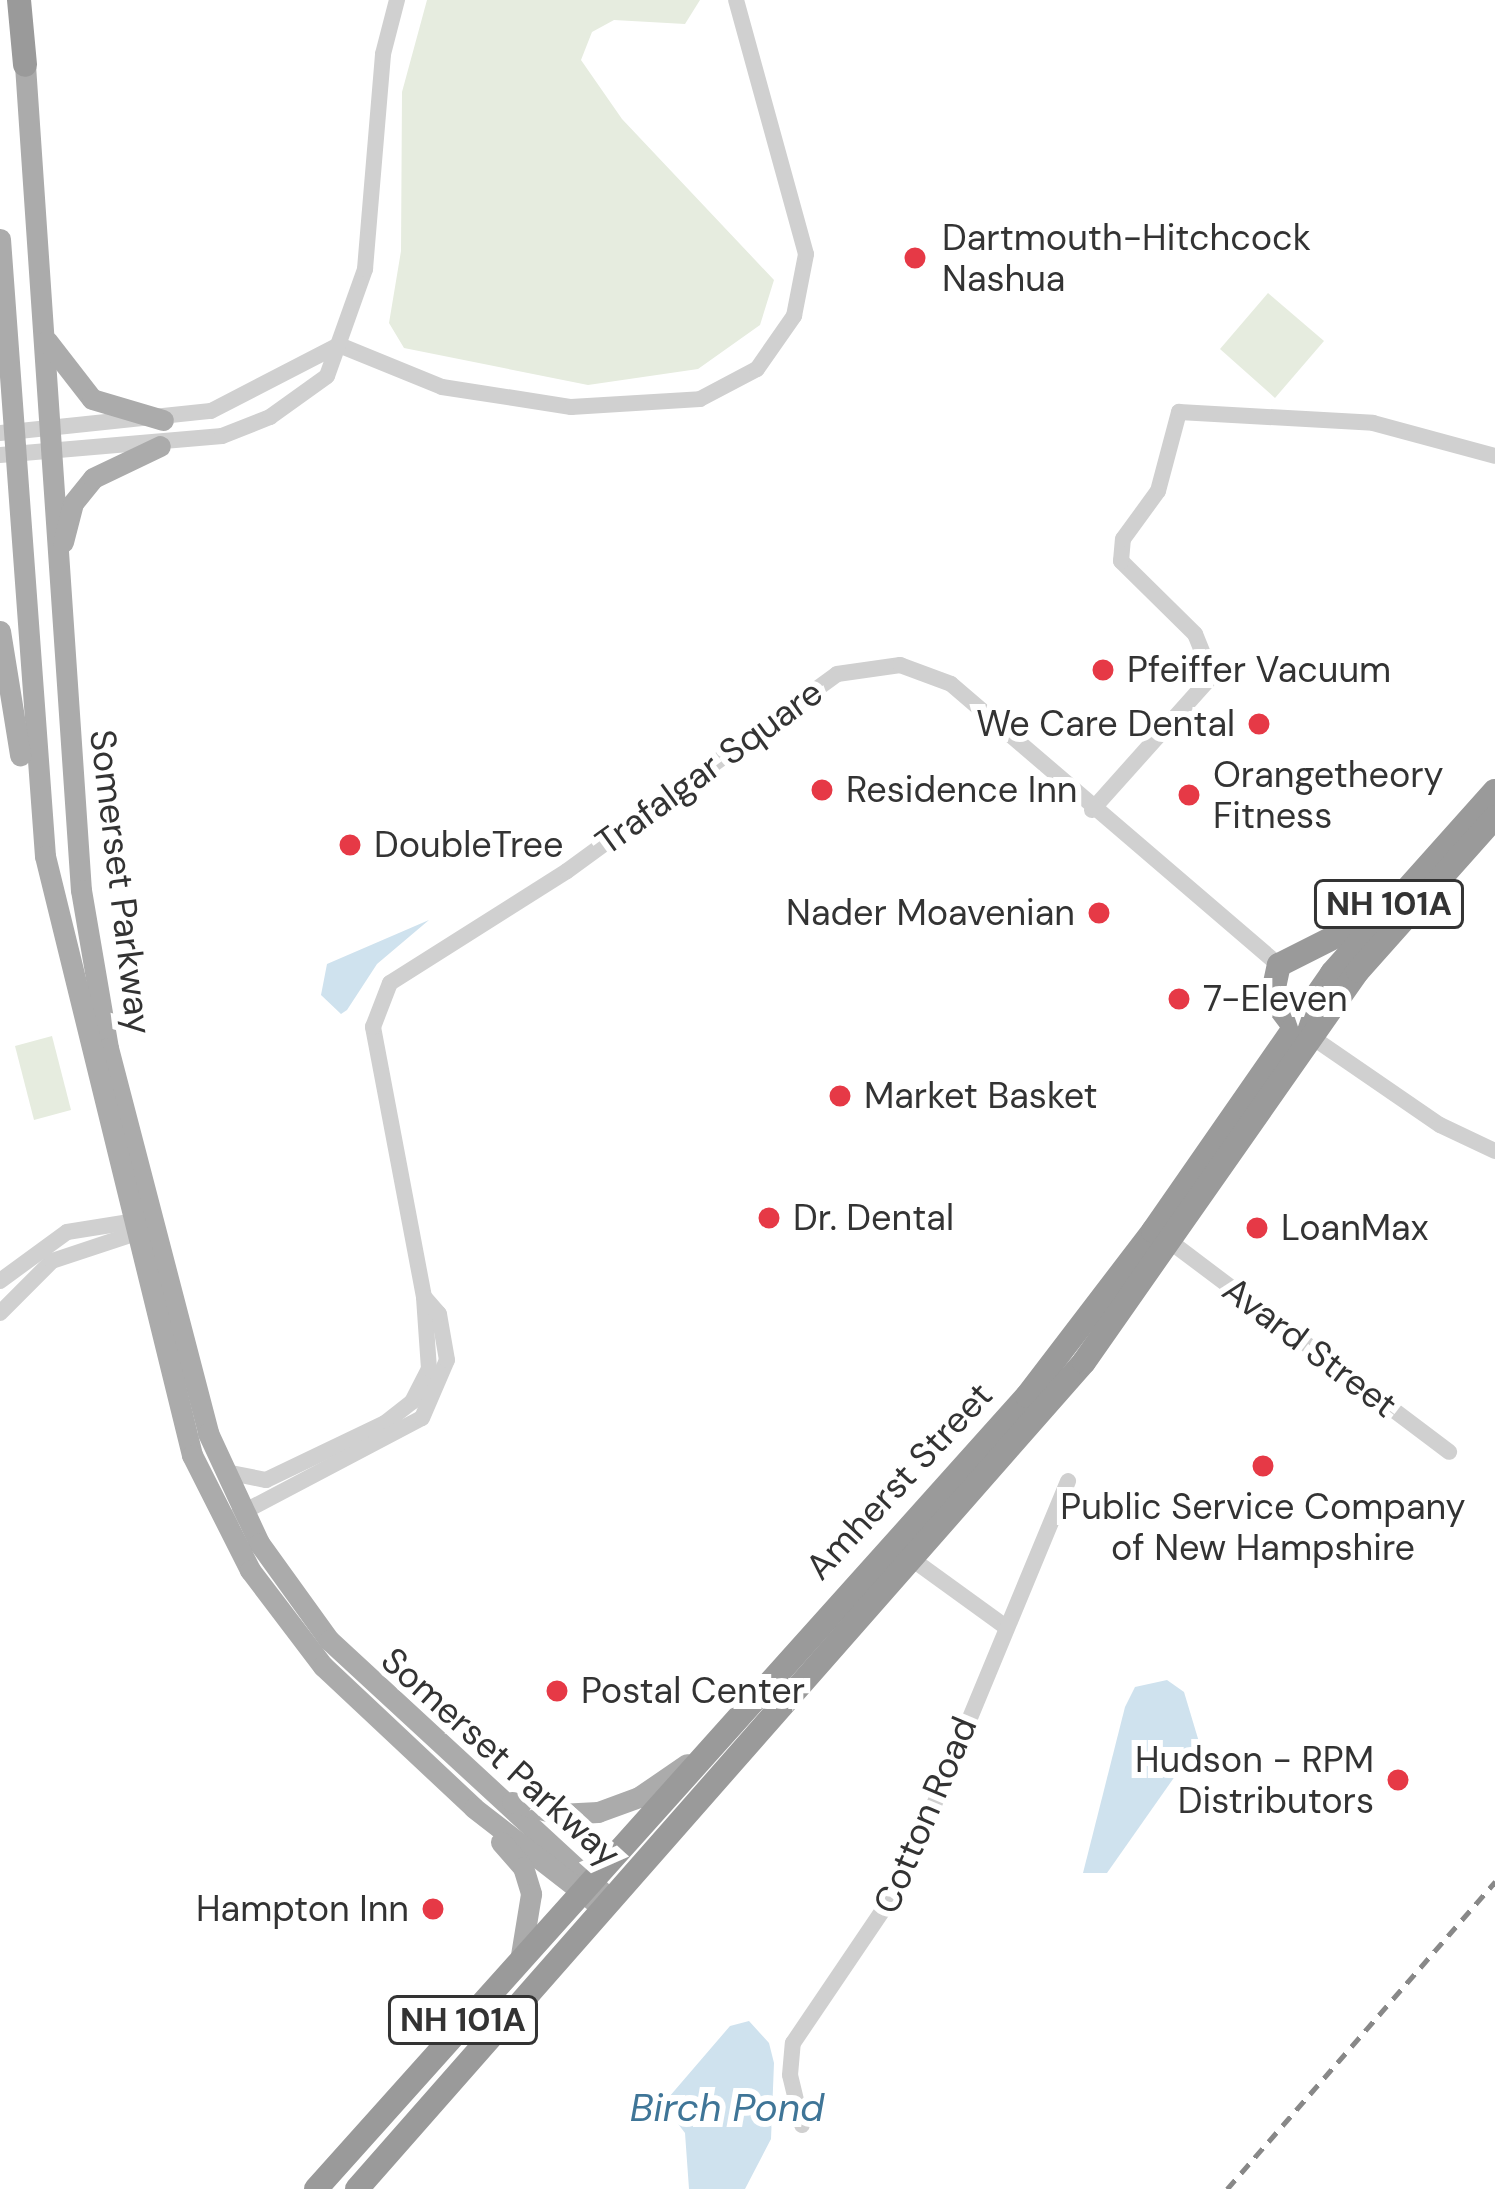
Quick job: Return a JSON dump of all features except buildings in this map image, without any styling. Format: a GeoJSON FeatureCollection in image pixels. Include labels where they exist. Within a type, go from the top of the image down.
{"type":"FeatureCollection","features":[{"type":"Feature","properties":{"kind":"highway"},"geometry":{"type":"LineString","coordinates":[[21,0],[25,65]]}},
{"type":"Feature","properties":{"kind":"highway","name":"Amherst Street"},"geometry":{"type":"LineString","coordinates":[[357,2189],[916,1562],[1084,1362],[1172,1243],[1302,1031],[1380,915],[1495,791]]}},
{"type":"Feature","properties":{"kind":"highway","name":"Amherst Street"},"geometry":{"type":"LineString","coordinates":[[316,2189],[697,1756],[1027,1396],[1302,1031],[1495,817]]}},
{"type":"Feature","properties":{"kind":"highway"},"geometry":{"type":"LineString","coordinates":[[1302,1031],[1272,997],[1279,965],[1380,915]]}},
{"type":"Feature","properties":{"kind":"main road","name":"Somerset Parkway"},"geometry":{"type":"LineString","coordinates":[[25,65],[58,590],[85,919],[138,1226],[220,1466],[233,1518],[345,1659],[489,1788],[611,1908]]}},
{"type":"Feature","properties":{"kind":"main road","name":"Somerset Parkway"},"geometry":{"type":"LineString","coordinates":[[0,239],[6,444],[45,856],[184,1430],[315,1656],[474,1808],[584,1883]]}},
{"type":"Feature","properties":{"kind":"main road"},"geometry":{"type":"LineString","coordinates":[[0,339],[4,302]]}},
{"type":"Feature","properties":{"kind":"main road"},"geometry":{"type":"LineString","coordinates":[[40,320],[58,364],[83,394],[127,416],[163,420]]}},
{"type":"Feature","properties":{"kind":"main road"},"geometry":{"type":"LineString","coordinates":[[58,590],[77,497],[108,467],[160,446]]}},
{"type":"Feature","properties":{"kind":"main road"},"geometry":{"type":"LineString","coordinates":[[0,631],[26,792],[45,856]]}},
{"type":"Feature","properties":{"kind":"main road"},"geometry":{"type":"LineString","coordinates":[[489,1788],[540,1811],[598,1812],[650,1792],[697,1756]]}},
{"type":"Feature","properties":{"kind":"main road"},"geometry":{"type":"LineString","coordinates":[[474,1808],[527,1876],[533,1912],[521,1955]]}},
{"type":"Feature","properties":{"kind":"street"},"geometry":{"type":"LineString","coordinates":[[6,444],[50,453],[160,446],[222,436],[280,411],[332,370],[365,269],[383,54],[397,0]]}},
{"type":"Feature","properties":{"kind":"street"},"geometry":{"type":"LineString","coordinates":[[339,344],[442,387],[571,407],[700,400],[757,369],[794,316],[806,254],[736,0]]}},
{"type":"Feature","properties":{"kind":"street"},"geometry":{"type":"LineString","coordinates":[[6,444],[48,430],[163,420],[247,399],[339,344]]}},
{"type":"Feature","properties":{"kind":"street"},"geometry":{"type":"LineString","coordinates":[[1092,810],[1212,676],[1195,634],[1121,561],[1123,539],[1158,491],[1179,412],[1373,423],[1495,456]]}},
{"type":"Feature","properties":{"kind":"street","name":"Trafalgar Square"},"geometry":{"type":"LineString","coordinates":[[220,1466],[238,1480],[266,1480],[406,1409],[429,1369],[424,1297],[407,1243],[373,1027],[381,996],[415,962],[567,872],[798,698],[848,669],[899,665],[939,677],[1279,965]]}},
{"type":"Feature","properties":{"kind":"street"},"geometry":{"type":"LineString","coordinates":[[1302,1031],[1440,1125],[1495,1151]]}},
{"type":"Feature","properties":{"kind":"street"},"geometry":{"type":"LineString","coordinates":[[0,1281],[52,1238],[138,1226]]}},
{"type":"Feature","properties":{"kind":"street"},"geometry":{"type":"LineString","coordinates":[[0,1313],[52,1261],[138,1226]]}},
{"type":"Feature","properties":{"kind":"street","name":"Avard Street"},"geometry":{"type":"LineString","coordinates":[[1172,1243],[1449,1452]]}},
{"type":"Feature","properties":{"kind":"street","name":"Trafalgar Square"},"geometry":{"type":"LineString","coordinates":[[233,1518],[422,1418],[442,1385],[447,1345],[439,1314],[424,1297]]}},
{"type":"Feature","properties":{"kind":"street","name":"Cotton Road"},"geometry":{"type":"LineString","coordinates":[[802,2125],[790,2074],[793,2043],[892,1901],[1003,1625],[1068,1480]]}},
{"type":"Feature","properties":{"kind":"street"},"geometry":{"type":"LineString","coordinates":[[916,1562],[1003,1625]]}},
{"type":"Feature","properties":{"kind":"shaded area"},"geometry":{"type":"Polygon","coordinates":[[[427,0],[700,0],[685,24],[614,20],[592,32],[581,60],[622,119],[774,280],[760,325],[698,369],[588,385],[404,348],[389,323],[401,251],[402,92],[427,0]]]}},
{"type":"Feature","properties":{"kind":"shaded area"},"geometry":{"type":"Polygon","coordinates":[[[1268,293],[1324,341],[1275,398],[1220,349],[1268,293]]]}},
{"type":"Feature","properties":{"kind":"shaded area"},"geometry":{"type":"Polygon","coordinates":[[[52,1036],[71,1110],[34,1120],[15,1046],[52,1036]]]}},
{"type":"Feature","properties":{"kind":"water"},"geometry":{"type":"Polygon","coordinates":[[[429,920],[377,964],[347,1010],[341,1014],[321,995],[327,964],[429,920]]]}},
{"type":"Feature","properties":{"kind":"water"},"geometry":{"type":"Polygon","coordinates":[[[1167,1680],[1184,1692],[1199,1742],[1107,1873],[1083,1873],[1125,1707],[1135,1687],[1167,1680]]]}},
{"type":"Feature","properties":{"kind":"water","name":"Birch Pond"},"geometry":{"type":"Polygon","coordinates":[[[749,2021],[769,2043],[774,2063],[771,2139],[745,2189],[689,2189],[685,2133],[663,2104],[730,2026],[749,2021]]]}},
{"type":"Feature","properties":{"kind":"railway"},"geometry":{"type":"LineString","coordinates":[[1227,2189],[1495,1882]]}},
{"type":"Feature","properties":{"kind":"place","name":"Dartmouth-Hitchcock Nashua"},"geometry":{"type":"Point","coordinates":[915,258]}},
{"type":"Feature","properties":{"kind":"place","name":"Pfeiffer Vacuum"},"geometry":{"type":"Point","coordinates":[1103,670]}},
{"type":"Feature","properties":{"kind":"place","name":"We Care Dental"},"geometry":{"type":"Point","coordinates":[1259,724]}},
{"type":"Feature","properties":{"kind":"place","name":"Residence Inn"},"geometry":{"type":"Point","coordinates":[822,790]}},
{"type":"Feature","properties":{"kind":"place","name":"Orangetheory Fitness"},"geometry":{"type":"Point","coordinates":[1189,795]}},
{"type":"Feature","properties":{"kind":"place","name":"DoubleTree"},"geometry":{"type":"Point","coordinates":[350,845]}},
{"type":"Feature","properties":{"kind":"place","name":"Nader Moavenian"},"geometry":{"type":"Point","coordinates":[1099,913]}},
{"type":"Feature","properties":{"kind":"place","name":"7-Eleven"},"geometry":{"type":"Point","coordinates":[1179,999]}},
{"type":"Feature","properties":{"kind":"place","name":"Market Basket"},"geometry":{"type":"Point","coordinates":[840,1096]}},
{"type":"Feature","properties":{"kind":"place","name":"Dr. Dental"},"geometry":{"type":"Point","coordinates":[769,1218]}},
{"type":"Feature","properties":{"kind":"place","name":"LoanMax"},"geometry":{"type":"Point","coordinates":[1257,1228]}},
{"type":"Feature","properties":{"kind":"place","name":"Public Service Company of New Hampshire"},"geometry":{"type":"Point","coordinates":[1263,1466]}},
{"type":"Feature","properties":{"kind":"place","name":"Postal Center"},"geometry":{"type":"Point","coordinates":[557,1691]}},
{"type":"Feature","properties":{"kind":"place","name":"Hudson - RPM Distributors"},"geometry":{"type":"Point","coordinates":[1398,1780]}},
{"type":"Feature","properties":{"kind":"place","name":"Hampton Inn"},"geometry":{"type":"Point","coordinates":[433,1909]}}]}
